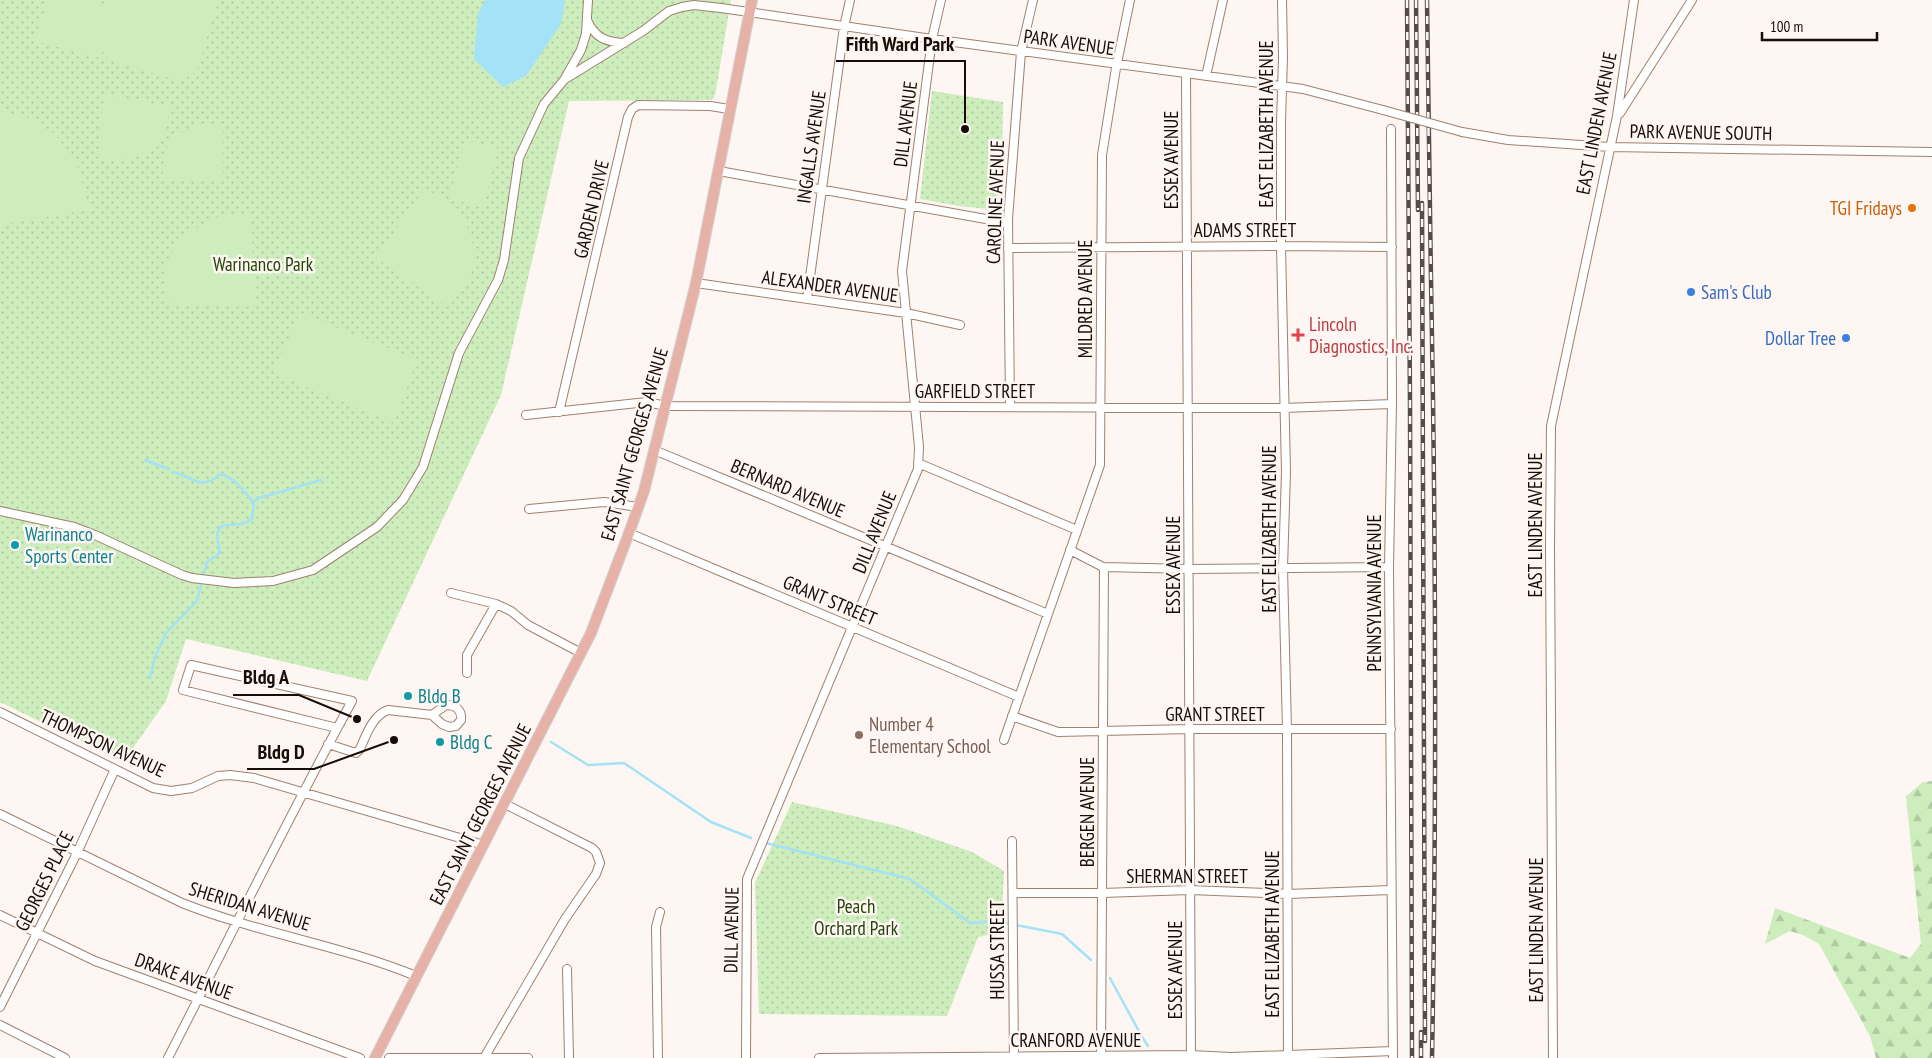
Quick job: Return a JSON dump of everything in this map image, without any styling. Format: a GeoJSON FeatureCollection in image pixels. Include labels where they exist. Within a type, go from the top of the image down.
{"type":"FeatureCollection","features":[{"type":"Feature","properties":{"kind":"main road","name":"EAST SAINT GEORGES AVENUE"},"geometry":{"type":"LineString","coordinates":[[374,1058],[581,653],[597,620],[629,533],[666,406],[696,283],[752,0]]}},
{"type":"Feature","properties":{"kind":"street"},"geometry":{"type":"LineString","coordinates":[[0,511],[74,527],[192,578],[234,583],[272,581],[313,570],[377,527],[404,500],[423,468],[458,353],[498,280],[504,260],[519,158],[544,104],[564,80],[581,50],[587,20],[588,0]]}},
{"type":"Feature","properties":{"kind":"street","name":"INGALLS AVENUE"},"geometry":{"type":"LineString","coordinates":[[806,299],[844,27],[850,0]]}},
{"type":"Feature","properties":{"kind":"street","name":"DILL AVENUE"},"geometry":{"type":"LineString","coordinates":[[746,1058],[747,879],[918,469],[919,447],[902,271],[932,40],[941,0]]}},
{"type":"Feature","properties":{"kind":"street","name":"CAROLINE AVENUE"},"geometry":{"type":"LineString","coordinates":[[1010,407],[1008,223],[1021,52],[1033,0]]}},
{"type":"Feature","properties":{"kind":"street","name":"MILDRED AVENUE"},"geometry":{"type":"LineString","coordinates":[[1070,550],[1100,465],[1102,155],[1116,65],[1130,0]]}},
{"type":"Feature","properties":{"kind":"street"},"geometry":{"type":"LineString","coordinates":[[1206,76],[1223,0]]}},
{"type":"Feature","properties":{"kind":"street","name":"EAST ELIZABETH AVENUE"},"geometry":{"type":"LineString","coordinates":[[1282,0],[1281,246],[1286,408],[1286,489],[1283,568],[1287,730],[1288,1057]]}},
{"type":"Feature","properties":{"kind":"street","name":"EAST LINDEN AVENUE"},"geometry":{"type":"LineString","coordinates":[[1554,1058],[1550,547],[1551,426],[1617,116],[1634,0]]}},
{"type":"Feature","properties":{"kind":"street"},"geometry":{"type":"LineString","coordinates":[[1617,116],[1692,0]]}},
{"type":"Feature","properties":{"kind":"street","name":"PARK AVENUE"},"geometry":{"type":"LineString","coordinates":[[564,80],[643,31],[669,11],[694,6],[721,8],[932,40],[1116,65],[1186,72],[1304,90],[1383,110]]}},
{"type":"Feature","properties":{"kind":"street"},"geometry":{"type":"LineString","coordinates":[[587,20],[590,27],[602,39],[624,43]]}},
{"type":"Feature","properties":{"kind":"street","name":"ESSEX AVENUE"},"geometry":{"type":"LineString","coordinates":[[1186,72],[1191,1056]]}},
{"type":"Feature","properties":{"kind":"street","name":"GARDEN DRIVE"},"geometry":{"type":"LineString","coordinates":[[559,412],[628,117],[632,109],[638,105],[710,106],[729,109]]}},
{"type":"Feature","properties":{"kind":"street","name":"PARK AVENUE SOUTH"},"geometry":{"type":"LineString","coordinates":[[1383,110],[1462,132],[1508,140],[1610,147],[1932,152]]}},
{"type":"Feature","properties":{"kind":"street","name":"PENNSYLVANIA AVENUE"},"geometry":{"type":"LineString","coordinates":[[1391,129],[1392,404],[1389,567],[1393,1054]]}},
{"type":"Feature","properties":{"kind":"street"},"geometry":{"type":"LineString","coordinates":[[719,171],[1008,223]]}},
{"type":"Feature","properties":{"kind":"street","name":"ADAMS STREET"},"geometry":{"type":"LineString","coordinates":[[1008,248],[1187,246],[1392,247]]}},
{"type":"Feature","properties":{"kind":"street","name":"ALEXANDER AVENUE"},"geometry":{"type":"LineString","coordinates":[[696,283],[906,313],[960,325]]}},
{"type":"Feature","properties":{"kind":"street","name":"GARFIELD STREET"},"geometry":{"type":"LineString","coordinates":[[526,415],[647,402],[666,406],[1101,408],[1286,408],[1392,404]]}},
{"type":"Feature","properties":{"kind":"street","name":"BERNARD AVENUE"},"geometry":{"type":"LineString","coordinates":[[654,450],[1048,614]]}},
{"type":"Feature","properties":{"kind":"street"},"geometry":{"type":"LineString","coordinates":[[918,462],[1077,530]]}},
{"type":"Feature","properties":{"kind":"street"},"geometry":{"type":"LineString","coordinates":[[529,509],[604,502],[638,507]]}},
{"type":"Feature","properties":{"kind":"street","name":"GRANT STREET"},"geometry":{"type":"LineString","coordinates":[[629,533],[1019,696]]}},
{"type":"Feature","properties":{"kind":"street"},"geometry":{"type":"LineString","coordinates":[[1004,740],[1070,550],[1104,567],[1189,569],[1389,567]]}},
{"type":"Feature","properties":{"kind":"street","name":"BERGEN AVENUE"},"geometry":{"type":"LineString","coordinates":[[1102,1056],[1104,567]]}},
{"type":"Feature","properties":{"kind":"street"},"geometry":{"type":"LineString","coordinates":[[451,593],[496,604],[511,611],[528,625],[581,653]]}},
{"type":"Feature","properties":{"kind":"street"},"geometry":{"type":"LineString","coordinates":[[467,673],[468,655],[496,604]]}},
{"type":"Feature","properties":{"kind":"street"},"geometry":{"type":"LineString","coordinates":[[168,1058],[302,792],[337,728],[352,700],[191,665],[183,690],[337,728]]}},
{"type":"Feature","properties":{"kind":"street"},"geometry":{"type":"LineString","coordinates":[[328,744],[356,753],[376,718],[382,712],[388,710],[432,715]]}},
{"type":"Feature","properties":{"kind":"street","name":"THOMPSON AVENUE"},"geometry":{"type":"LineString","coordinates":[[0,712],[153,788],[171,791],[192,788],[218,776],[230,775],[254,778],[484,845]]}},
{"type":"Feature","properties":{"kind":"street","name":"GRANT STREET"},"geometry":{"type":"LineString","coordinates":[[1012,716],[1058,732],[1190,729],[1391,729]]}},
{"type":"Feature","properties":{"kind":"street","name":"GEORGES PLACE"},"geometry":{"type":"LineString","coordinates":[[0,1007],[77,853],[115,769]]}},
{"type":"Feature","properties":{"kind":"street"},"geometry":{"type":"LineString","coordinates":[[484,1058],[565,919],[599,869],[600,863],[596,852],[592,848],[505,804]]}},
{"type":"Feature","properties":{"kind":"street","name":"SHERIDAN AVENUE"},"geometry":{"type":"LineString","coordinates":[[0,814],[77,853],[182,903],[212,915],[363,957],[416,976]]}},
{"type":"Feature","properties":{"kind":"street","name":"HUSSA STREET"},"geometry":{"type":"LineString","coordinates":[[1012,841],[1014,1057]]}},
{"type":"Feature","properties":{"kind":"street","name":"SHERMAN STREET"},"geometry":{"type":"LineString","coordinates":[[1013,893],[1102,893],[1190,890],[1288,894],[1391,890]]}},
{"type":"Feature","properties":{"kind":"street"},"geometry":{"type":"LineString","coordinates":[[658,1058],[656,927],[660,912]]}},
{"type":"Feature","properties":{"kind":"street","name":"DRAKE AVENUE"},"geometry":{"type":"LineString","coordinates":[[0,915],[95,961],[360,1058]]}},
{"type":"Feature","properties":{"kind":"street"},"geometry":{"type":"LineString","coordinates":[[568,969],[569,1058]]}},
{"type":"Feature","properties":{"kind":"street"},"geometry":{"type":"LineString","coordinates":[[0,1025],[65,1058]]}},
{"type":"Feature","properties":{"kind":"street","name":"CRANFORD AVENUE"},"geometry":{"type":"LineString","coordinates":[[819,1058],[1288,1057],[1393,1054]]}},
{"type":"Feature","properties":{"kind":"street"},"geometry":{"type":"LineString","coordinates":[[389,1058],[528,1058]]}},
{"type":"Feature","properties":{"kind":"green space","name":"Warinanco Park"},"geometry":{"type":"Polygon","coordinates":[[[0,0],[731,0],[715,96],[712,100],[569,101],[501,395],[367,681],[186,639],[166,701],[123,762],[0,702],[0,0]]]}},
{"type":"Feature","properties":{"kind":"green space"},"geometry":{"type":"Polygon","coordinates":[[[48,0],[100,0],[104,6],[105,0],[218,1],[197,71],[180,81],[107,60],[108,51],[103,50],[101,58],[34,41],[48,0]]]}},
{"type":"Feature","properties":{"kind":"green space"},"geometry":{"type":"Polygon","coordinates":[[[932,91],[1003,102],[1002,155],[997,210],[920,199],[932,91]]]}},
{"type":"Feature","properties":{"kind":"green space"},"geometry":{"type":"Polygon","coordinates":[[[104,94],[170,107],[164,134],[150,149],[135,157],[117,160],[98,160],[104,94]]]}},
{"type":"Feature","properties":{"kind":"green space"},"geometry":{"type":"Polygon","coordinates":[[[0,111],[25,116],[55,134],[77,165],[90,209],[0,225],[0,111]]]}},
{"type":"Feature","properties":{"kind":"green space"},"geometry":{"type":"Polygon","coordinates":[[[198,124],[223,125],[223,182],[163,180],[164,159],[169,144],[179,134],[198,124]]]}},
{"type":"Feature","properties":{"kind":"green space"},"geometry":{"type":"Polygon","coordinates":[[[465,140],[498,148],[483,208],[449,198],[465,140]]]}},
{"type":"Feature","properties":{"kind":"green space"},"geometry":{"type":"Polygon","coordinates":[[[425,188],[444,201],[465,222],[472,241],[474,262],[469,279],[448,307],[376,258],[425,188]]]}},
{"type":"Feature","properties":{"kind":"green space"},"geometry":{"type":"Polygon","coordinates":[[[224,215],[251,215],[255,307],[165,303],[166,268],[175,248],[196,228],[224,215]]]}},
{"type":"Feature","properties":{"kind":"green space"},"geometry":{"type":"Polygon","coordinates":[[[300,313],[417,360],[394,423],[273,373],[300,313]]]}},
{"type":"Feature","properties":{"kind":"green space"},"geometry":{"type":"Polygon","coordinates":[[[1932,781],[1932,1058],[1876,1058],[1870,1036],[1819,944],[1803,935],[1790,931],[1765,944],[1775,908],[1910,958],[1921,944],[1906,796],[1923,782],[1932,781]]]}},
{"type":"Feature","properties":{"kind":"green space","name":"Peach Orchard Park"},"geometry":{"type":"Polygon","coordinates":[[[792,802],[897,826],[972,852],[1004,871],[1001,933],[978,937],[947,1016],[759,1014],[755,883],[792,802]]]}},
{"type":"Feature","properties":{"kind":"water"},"geometry":{"type":"Polygon","coordinates":[[[485,0],[565,0],[561,24],[526,76],[503,87],[474,59],[478,14],[485,0]]]}},
{"type":"Feature","properties":{"kind":"waterway"},"geometry":{"type":"LineString","coordinates":[[145,460],[169,469]]}},
{"type":"Feature","properties":{"kind":"waterway"},"geometry":{"type":"LineString","coordinates":[[174,472],[201,483],[210,481],[221,474],[235,482],[254,502]]}},
{"type":"Feature","properties":{"kind":"waterway"},"geometry":{"type":"LineString","coordinates":[[150,678],[155,657],[166,633],[197,601],[207,562],[220,553],[217,535],[220,527],[243,524],[252,519],[254,502],[259,498],[321,480]]}},
{"type":"Feature","properties":{"kind":"waterway"},"geometry":{"type":"LineString","coordinates":[[518,722],[529,730]]}},
{"type":"Feature","properties":{"kind":"waterway"},"geometry":{"type":"LineString","coordinates":[[551,742],[588,765],[624,763],[711,822],[751,838]]}},
{"type":"Feature","properties":{"kind":"waterway"},"geometry":{"type":"LineString","coordinates":[[766,843],[910,879],[970,923],[994,921],[1010,924]]}},
{"type":"Feature","properties":{"kind":"waterway"},"geometry":{"type":"LineString","coordinates":[[1016,925],[1062,934],[1091,960]]}},
{"type":"Feature","properties":{"kind":"waterway"},"geometry":{"type":"LineString","coordinates":[[1110,978],[1148,1046]]}},
{"type":"Feature","properties":{"kind":"railway"},"geometry":{"type":"LineString","coordinates":[[1407,0],[1412,1058]]}},
{"type":"Feature","properties":{"kind":"railway"},"geometry":{"type":"LineString","coordinates":[[1416,0],[1418,210]]}},
{"type":"Feature","properties":{"kind":"railway"},"geometry":{"type":"LineString","coordinates":[[1427,0],[1435,563],[1435,811],[1432,1058]]}},
{"type":"Feature","properties":{"kind":"railway"},"geometry":{"type":"LineString","coordinates":[[1422,203],[1425,1041]]}},
{"type":"Feature","properties":{"kind":"railway"},"geometry":{"type":"LineString","coordinates":[[1421,1032],[1421,1058]]}},
{"type":"Feature","properties":{"kind":"place","name":"Fifth Ward Park"},"geometry":{"type":"Point","coordinates":[965,129]}},
{"type":"Feature","properties":{"kind":"place","name":"TGI Fridays"},"geometry":{"type":"Point","coordinates":[1912,208]}},
{"type":"Feature","properties":{"kind":"place","name":"Sam's Club"},"geometry":{"type":"Point","coordinates":[1691,292]}},
{"type":"Feature","properties":{"kind":"place","name":"Lincoln Diagnostics, Inc."},"geometry":{"type":"Point","coordinates":[1298,335]}},
{"type":"Feature","properties":{"kind":"place","name":"Dollar Tree"},"geometry":{"type":"Point","coordinates":[1846,338]}},
{"type":"Feature","properties":{"kind":"place","name":"Warinanco Sports Center"},"geometry":{"type":"Point","coordinates":[15,545]}},
{"type":"Feature","properties":{"kind":"place","name":"Bldg B"},"geometry":{"type":"Point","coordinates":[408,696]}},
{"type":"Feature","properties":{"kind":"place","name":"Bldg A"},"geometry":{"type":"Point","coordinates":[357,719]}},
{"type":"Feature","properties":{"kind":"place","name":"Number 4 Elementary School"},"geometry":{"type":"Point","coordinates":[859,735]}},
{"type":"Feature","properties":{"kind":"place","name":"Bldg D"},"geometry":{"type":"Point","coordinates":[394,740]}},
{"type":"Feature","properties":{"kind":"place","name":"Bldg C"},"geometry":{"type":"Point","coordinates":[440,742]}}]}
